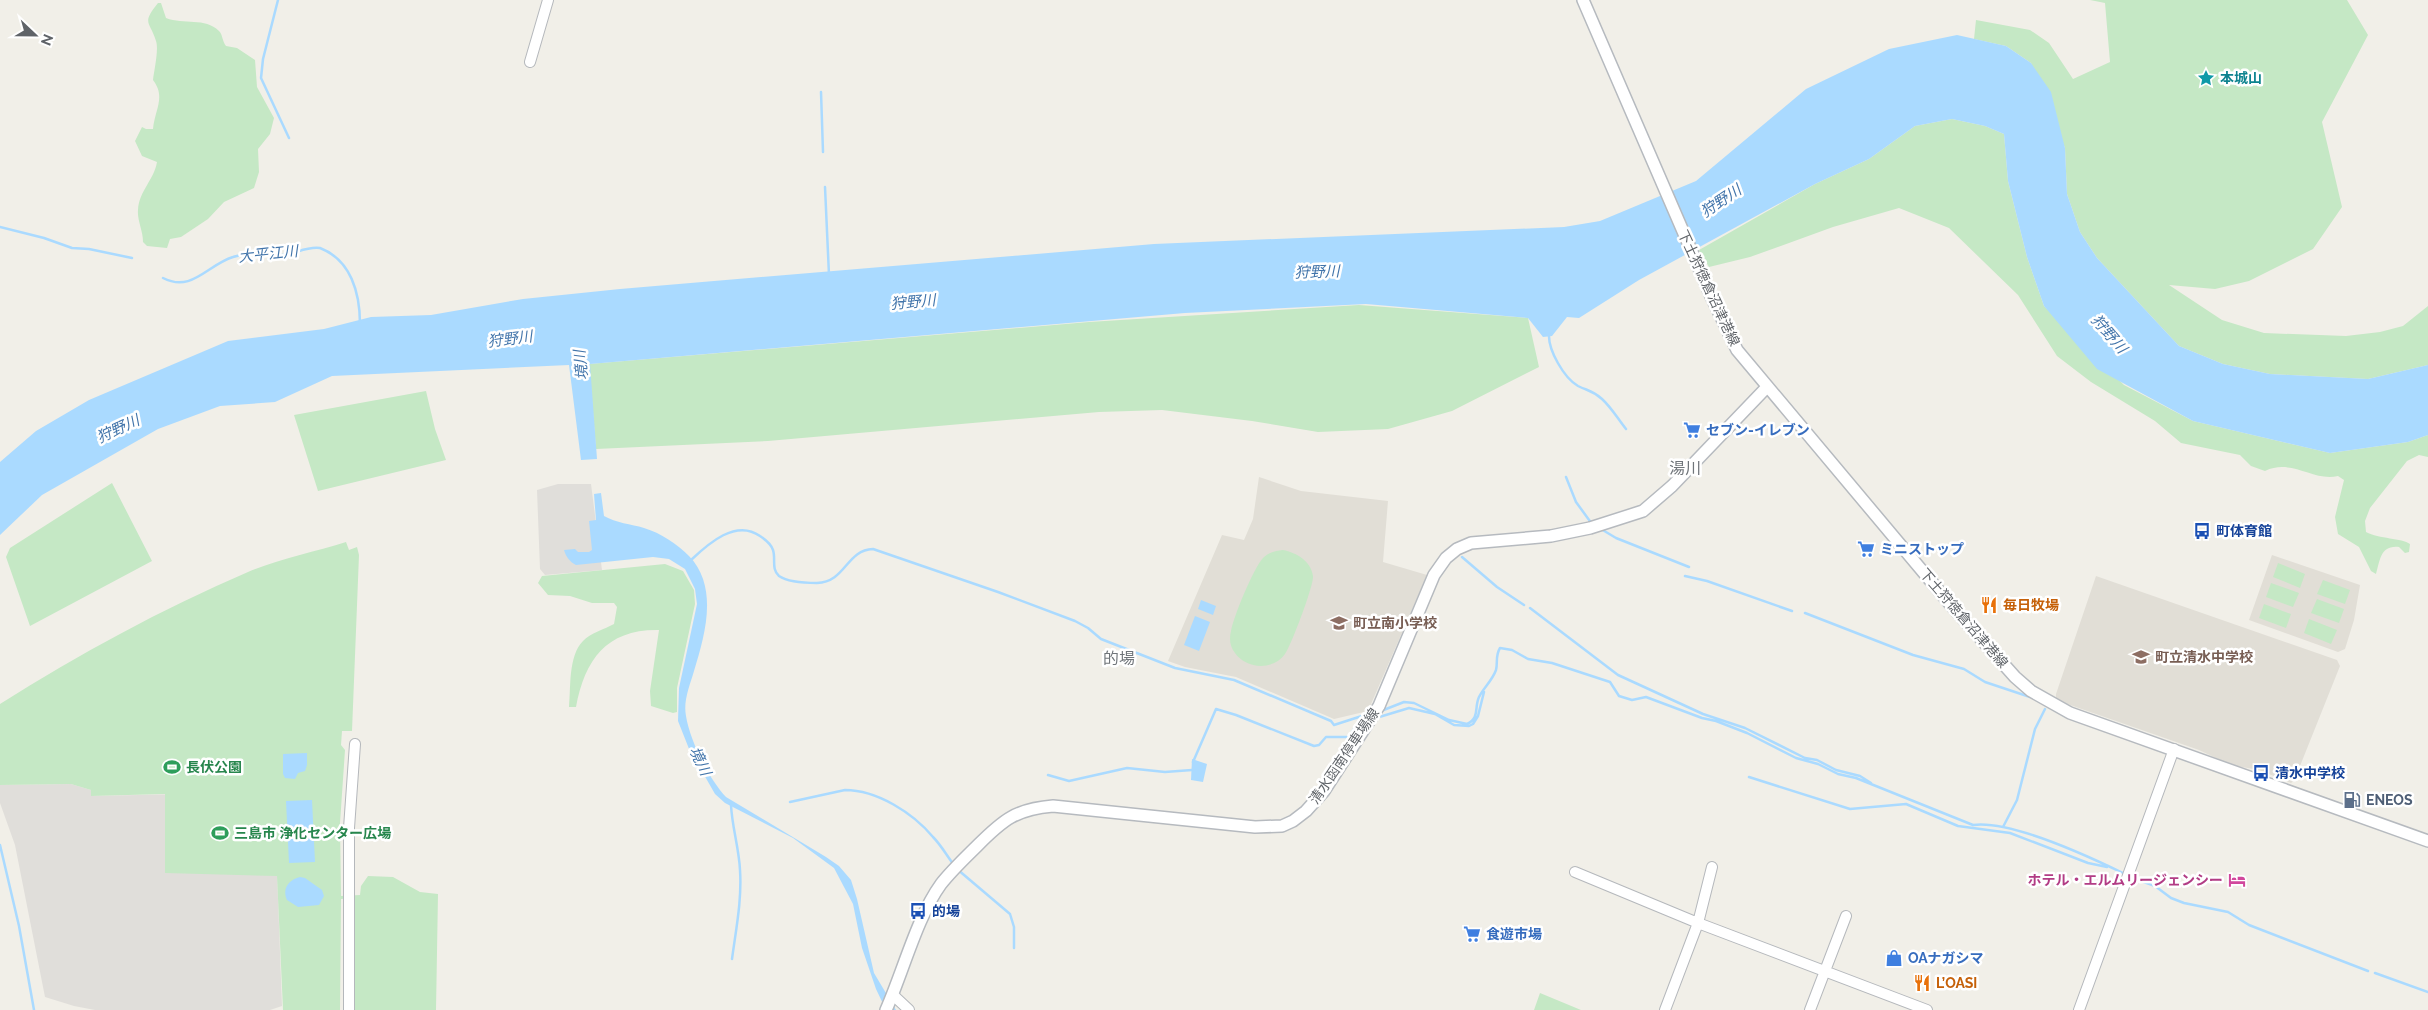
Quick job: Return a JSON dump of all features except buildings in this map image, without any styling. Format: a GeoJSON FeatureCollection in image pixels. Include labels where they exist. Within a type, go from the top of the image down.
{"type":"FeatureCollection","features":[{"type":"Feature","properties":{"kind":"main road","name":"下土狩徳倉沼津港線"},"geometry":{"type":"LineString","coordinates":[[1583,0],[1708,290],[1737,350],[1950,604],[2031,691],[2070,713],[2428,840]]}},
{"type":"Feature","properties":{"kind":"main road","name":"清水函南停車場線"},"geometry":{"type":"LineString","coordinates":[[886,1010],[919,927],[941,884],[993,830],[1014,813],[1032,808],[1053,806],[1255,827],[1282,826],[1293,822],[1324,791],[1371,720],[1434,575],[1446,558],[1457,549],[1471,543],[1551,536],[1613,522],[1643,511],[1672,486],[1767,387]]}},
{"type":"Feature","properties":{"kind":"street"},"geometry":{"type":"LineString","coordinates":[[530,62],[548,0]]}},
{"type":"Feature","properties":{"kind":"street"},"geometry":{"type":"LineString","coordinates":[[349,1010],[349,828],[355,744]]}},
{"type":"Feature","properties":{"kind":"street"},"geometry":{"type":"LineString","coordinates":[[2079,1010],[2174,749]]}},
{"type":"Feature","properties":{"kind":"street"},"geometry":{"type":"LineString","coordinates":[[1665,1010],[1698,923],[1712,867]]}},
{"type":"Feature","properties":{"kind":"street"},"geometry":{"type":"LineString","coordinates":[[1575,872],[1698,923],[1927,1010]]}},
{"type":"Feature","properties":{"kind":"street"},"geometry":{"type":"LineString","coordinates":[[1810,1010],[1846,916]]}},
{"type":"Feature","properties":{"kind":"street"},"geometry":{"type":"LineString","coordinates":[[892,996],[909,1010]]}},
{"type":"Feature","properties":{"kind":"shaded area"},"geometry":{"type":"Polygon","coordinates":[[[1259,477],[1301,491],[1388,501],[1383,562],[1427,575],[1368,711],[1334,719],[1236,677],[1185,667],[1168,661],[1222,535],[1244,540],[1253,519],[1259,477]]]}},
{"type":"Feature","properties":{"kind":"shaded area"},"geometry":{"type":"Polygon","coordinates":[[[558,484],[591,484],[602,570],[545,575],[540,569],[537,490],[558,484]]]}},
{"type":"Feature","properties":{"kind":"shaded area"},"geometry":{"type":"Polygon","coordinates":[[[2272,555],[2360,585],[2354,620],[2345,649],[2338,652],[2249,620],[2272,555]]]}},
{"type":"Feature","properties":{"kind":"shaded area"},"geometry":{"type":"Polygon","coordinates":[[[2096,576],[2337,660],[2340,666],[2294,781],[2291,783],[2259,770],[2231,765],[2199,750],[2056,700],[2056,694],[2096,576]]]}},
{"type":"Feature","properties":{"kind":"shaded area"},"geometry":{"type":"Polygon","coordinates":[[[71,784],[91,790],[91,796],[274,792],[282,1006],[270,1010],[95,1010],[45,997],[15,845],[0,803],[0,785],[71,784]]]}},
{"type":"Feature","properties":{"kind":"green space"},"geometry":{"type":"Polygon","coordinates":[[[2090,0],[2347,0],[2368,35],[2322,122],[2342,207],[2313,249],[2249,281],[2215,289],[2169,285],[2222,320],[2264,333],[2346,336],[2380,332],[2403,326],[2428,306],[2428,365],[2368,379],[2270,374],[2223,364],[2179,346],[2097,258],[2080,232],[2067,194],[2065,148],[2031,63],[2006,46],[1974,39],[1976,20],[2030,30],[2049,43],[2073,79],[2110,62],[2105,3],[2090,0]]]}},
{"type":"Feature","properties":{"kind":"green space"},"geometry":{"type":"Polygon","coordinates":[[[158,3],[161,3],[166,18],[207,24],[220,33],[226,46],[237,48],[255,60],[257,87],[274,118],[270,134],[258,149],[259,172],[254,188],[224,202],[208,219],[181,237],[170,239],[167,248],[147,246],[143,242],[138,214],[139,203],[157,162],[142,156],[135,141],[142,127],[153,129],[159,103],[159,92],[153,80],[157,45],[148,22],[158,3]]]}},
{"type":"Feature","properties":{"kind":"green space"},"geometry":{"type":"Polygon","coordinates":[[[1952,119],[1985,126],[2004,134],[2008,181],[2027,257],[2044,306],[2124,385],[2193,421],[2330,453],[2408,442],[2428,435],[2428,457],[2419,455],[2407,461],[2370,508],[2365,521],[2366,532],[2406,542],[2410,544],[2409,552],[2405,553],[2399,547],[2393,547],[2384,551],[2376,574],[2371,571],[2359,547],[2338,534],[2335,517],[2344,480],[2338,476],[2320,476],[2293,468],[2284,467],[2265,471],[2251,466],[2240,455],[2181,443],[2155,421],[2091,382],[2057,356],[2018,295],[1949,228],[1899,208],[1833,227],[1750,257],[1709,267],[1699,250],[1815,184],[1869,159],[1915,126],[1952,119]]]}},
{"type":"Feature","properties":{"kind":"green space"},"geometry":{"type":"Polygon","coordinates":[[[1359,305],[1528,318],[1539,367],[1452,411],[1388,429],[1318,432],[1252,421],[1162,410],[1099,412],[768,441],[596,449],[589,364],[1089,322],[1359,305]]]}},
{"type":"Feature","properties":{"kind":"green space"},"geometry":{"type":"Polygon","coordinates":[[[426,391],[435,429],[446,460],[318,491],[294,415],[426,391]]]}},
{"type":"Feature","properties":{"kind":"green space"},"geometry":{"type":"Polygon","coordinates":[[[112,483],[152,561],[30,626],[6,557],[10,548],[112,483]]]}},
{"type":"Feature","properties":{"kind":"green space","name":"長伏公園"},"geometry":{"type":"Polygon","coordinates":[[[346,542],[349,550],[357,547],[359,555],[352,731],[342,731],[341,745],[345,750],[340,823],[341,896],[360,895],[361,886],[368,876],[393,877],[420,892],[438,894],[436,1010],[354,1010],[355,898],[341,899],[340,1010],[283,1010],[277,876],[165,873],[165,794],[91,796],[91,790],[71,784],[0,785],[0,704],[60,667],[121,633],[216,586],[272,563],[346,542]]]}},
{"type":"Feature","properties":{"kind":"green space"},"geometry":{"type":"Polygon","coordinates":[[[1283,550],[1302,558],[1309,566],[1313,576],[1310,591],[1297,628],[1285,654],[1274,663],[1260,666],[1252,665],[1240,658],[1232,648],[1230,637],[1233,624],[1244,593],[1259,563],[1268,554],[1283,550]]]}},
{"type":"Feature","properties":{"kind":"green space"},"geometry":{"type":"Polygon","coordinates":[[[2278,563],[2305,574],[2300,588],[2273,577],[2278,563]]]}},
{"type":"Feature","properties":{"kind":"green space"},"geometry":{"type":"Polygon","coordinates":[[[665,564],[683,571],[694,590],[695,604],[677,688],[677,712],[673,713],[651,706],[650,691],[659,630],[641,631],[625,635],[612,641],[601,650],[585,675],[576,707],[569,707],[570,682],[578,647],[590,636],[614,624],[617,607],[614,603],[592,603],[570,596],[548,595],[538,583],[542,576],[665,564]]]}},
{"type":"Feature","properties":{"kind":"green space"},"geometry":{"type":"Polygon","coordinates":[[[2323,580],[2350,590],[2345,604],[2317,594],[2323,580]]]}},
{"type":"Feature","properties":{"kind":"green space"},"geometry":{"type":"Polygon","coordinates":[[[2271,583],[2299,593],[2293,607],[2266,597],[2271,583]]]}},
{"type":"Feature","properties":{"kind":"green space"},"geometry":{"type":"Polygon","coordinates":[[[2317,599],[2344,609],[2339,623],[2311,613],[2317,599]]]}},
{"type":"Feature","properties":{"kind":"green space"},"geometry":{"type":"Polygon","coordinates":[[[2264,604],[2291,614],[2286,628],[2259,618],[2264,604]]]}},
{"type":"Feature","properties":{"kind":"green space"},"geometry":{"type":"Polygon","coordinates":[[[2309,619],[2337,630],[2331,644],[2304,633],[2309,619]]]}},
{"type":"Feature","properties":{"kind":"green space"},"geometry":{"type":"Polygon","coordinates":[[[1540,993],[1581,1010],[1534,1010],[1540,993]]]}},
{"type":"Feature","properties":{"kind":"water"},"geometry":{"type":"Polygon","coordinates":[[[1957,35],[2006,46],[2031,63],[2051,92],[2065,148],[2067,194],[2080,232],[2097,258],[2179,346],[2223,364],[2270,374],[2368,379],[2428,365],[2428,435],[2408,442],[2330,453],[2193,421],[2097,369],[2044,306],[2027,257],[2008,181],[2004,134],[1985,126],[1952,119],[1915,126],[1869,159],[1815,184],[1639,280],[1579,318],[1567,317],[1552,336],[1543,337],[1528,318],[1366,304],[1185,313],[590,364],[597,459],[581,460],[569,365],[332,376],[275,402],[220,406],[158,429],[42,495],[0,535],[0,462],[36,431],[89,400],[228,341],[324,329],[371,317],[431,315],[523,299],[620,289],[1154,244],[1564,227],[1600,221],[1696,181],[1806,89],[1889,49],[1957,35]]]}},
{"type":"Feature","properties":{"kind":"water","name":"境川"},"geometry":{"type":"Polygon","coordinates":[[[601,493],[604,516],[650,530],[663,536],[689,556],[698,568],[704,582],[707,612],[702,642],[685,705],[688,726],[696,748],[713,780],[726,797],[826,857],[839,866],[851,880],[874,973],[896,1010],[886,1010],[876,989],[862,948],[853,904],[834,868],[793,838],[725,803],[715,794],[703,773],[697,769],[678,721],[679,688],[697,604],[695,589],[685,569],[669,559],[653,557],[576,565],[567,557],[564,550],[575,549],[578,552],[589,552],[592,550],[589,521],[596,520],[594,494],[601,493]]]}},
{"type":"Feature","properties":{"kind":"water"},"geometry":{"type":"Polygon","coordinates":[[[1201,600],[1216,606],[1213,615],[1198,609],[1201,600]]]}},
{"type":"Feature","properties":{"kind":"water"},"geometry":{"type":"Polygon","coordinates":[[[1195,616],[1210,622],[1199,651],[1184,645],[1195,616]]]}},
{"type":"Feature","properties":{"kind":"water"},"geometry":{"type":"Polygon","coordinates":[[[307,753],[305,771],[298,773],[295,779],[285,778],[283,774],[283,754],[307,753]]]}},
{"type":"Feature","properties":{"kind":"water"},"geometry":{"type":"Polygon","coordinates":[[[1192,759],[1207,764],[1203,782],[1191,780],[1192,759]]]}},
{"type":"Feature","properties":{"kind":"water"},"geometry":{"type":"Polygon","coordinates":[[[312,800],[315,862],[289,863],[286,801],[312,800]]]}},
{"type":"Feature","properties":{"kind":"water"},"geometry":{"type":"Polygon","coordinates":[[[300,877],[305,878],[322,890],[324,896],[319,905],[298,907],[287,900],[285,892],[287,886],[292,880],[300,877]]]}},
{"type":"Feature","properties":{"kind":"waterway"},"geometry":{"type":"LineString","coordinates":[[278,0],[263,59],[261,78],[289,138]]}},
{"type":"Feature","properties":{"kind":"waterway"},"geometry":{"type":"LineString","coordinates":[[821,92],[823,152]]}},
{"type":"Feature","properties":{"kind":"waterway"},"geometry":{"type":"LineString","coordinates":[[825,187],[829,275]]}},
{"type":"Feature","properties":{"kind":"waterway","name":"大平江川"},"geometry":{"type":"LineString","coordinates":[[0,227],[44,238],[72,248],[89,249],[132,258]]}},
{"type":"Feature","properties":{"kind":"waterway","name":"大平江川"},"geometry":{"type":"LineString","coordinates":[[163,278],[173,282],[191,280],[224,261],[239,255],[283,255],[310,248],[320,248],[331,253],[346,269],[352,279],[356,289],[360,324]]}},
{"type":"Feature","properties":{"kind":"waterway"},"geometry":{"type":"LineString","coordinates":[[1549,334],[1551,348],[1567,377],[1578,386],[1593,392],[1602,399],[1626,429]]}},
{"type":"Feature","properties":{"kind":"waterway"},"geometry":{"type":"LineString","coordinates":[[1566,477],[1576,502],[1592,524]]}},
{"type":"Feature","properties":{"kind":"waterway"},"geometry":{"type":"LineString","coordinates":[[1601,529],[1616,538],[1689,567]]}},
{"type":"Feature","properties":{"kind":"waterway"},"geometry":{"type":"LineString","coordinates":[[691,560],[714,540],[723,535],[742,530],[751,531],[771,546],[774,553],[774,567],[779,576],[792,581],[817,583],[834,577],[857,555],[873,549],[1075,621],[1088,628],[1101,639],[1175,668],[1234,680],[1331,721],[1334,725],[1368,714]]}},
{"type":"Feature","properties":{"kind":"waterway"},"geometry":{"type":"LineString","coordinates":[[1462,557],[1497,587],[1524,605]]}},
{"type":"Feature","properties":{"kind":"waterway"},"geometry":{"type":"LineString","coordinates":[[1685,576],[1707,581],[1792,611]]}},
{"type":"Feature","properties":{"kind":"waterway"},"geometry":{"type":"LineString","coordinates":[[1530,608],[1618,675],[1703,714],[1745,728],[1805,758],[1817,760],[1836,770],[1860,776],[1871,783]]}},
{"type":"Feature","properties":{"kind":"waterway"},"geometry":{"type":"LineString","coordinates":[[1805,613],[1913,655],[1964,669],[1985,682],[2030,697]]}},
{"type":"Feature","properties":{"kind":"waterway"},"geometry":{"type":"LineString","coordinates":[[1381,711],[1404,702],[1414,703],[1449,720],[1467,724],[1474,719],[1479,697],[1496,670],[1500,648],[1512,650],[1528,659],[1552,663],[1610,682],[1619,696],[1632,700],[1646,697],[1702,718],[1716,721],[1747,733],[1796,758],[1818,764],[1838,774],[1856,778],[1973,825],[2007,828],[2050,841],[2125,874]]}},
{"type":"Feature","properties":{"kind":"waterway"},"geometry":{"type":"LineString","coordinates":[[1376,718],[1409,708],[1435,714],[1454,725],[1469,726],[1473,724],[1478,716],[1484,692]]}},
{"type":"Feature","properties":{"kind":"waterway"},"geometry":{"type":"LineString","coordinates":[[1193,762],[1216,709],[1314,746],[1319,745],[1326,737],[1349,737],[1356,726],[1364,721]]}},
{"type":"Feature","properties":{"kind":"waterway"},"geometry":{"type":"LineString","coordinates":[[2003,827],[2017,800],[2035,729],[2045,709]]}},
{"type":"Feature","properties":{"kind":"waterway"},"geometry":{"type":"LineString","coordinates":[[1048,775],[1069,781],[1127,768],[1165,772],[1192,770]]}},
{"type":"Feature","properties":{"kind":"waterway"},"geometry":{"type":"LineString","coordinates":[[1749,777],[1850,809],[1906,804],[1958,826],[2010,833],[2088,863],[2107,867]]}},
{"type":"Feature","properties":{"kind":"waterway"},"geometry":{"type":"LineString","coordinates":[[790,802],[845,790],[869,794],[894,804],[925,828],[939,843],[954,865]]}},
{"type":"Feature","properties":{"kind":"waterway"},"geometry":{"type":"LineString","coordinates":[[731,805],[740,881],[732,959]]}},
{"type":"Feature","properties":{"kind":"waterway"},"geometry":{"type":"LineString","coordinates":[[0,845],[19,926],[34,1010]]}},
{"type":"Feature","properties":{"kind":"waterway"},"geometry":{"type":"LineString","coordinates":[[957,869],[1010,914],[1014,927],[1014,948]]}},
{"type":"Feature","properties":{"kind":"waterway"},"geometry":{"type":"LineString","coordinates":[[2130,877],[2155,886],[2171,898],[2184,903],[2228,912],[2249,925],[2368,971]]}},
{"type":"Feature","properties":{"kind":"waterway"},"geometry":{"type":"LineString","coordinates":[[2375,973],[2428,992]]}},
{"type":"Feature","properties":{"kind":"place","name":"本城山"},"geometry":{"type":"Point","coordinates":[2206,78]}},
{"type":"Feature","properties":{"kind":"place","name":"セブン-イレブン"},"geometry":{"type":"Point","coordinates":[1692,430]}},
{"type":"Feature","properties":{"kind":"place","name":"町体育館"},"geometry":{"type":"Point","coordinates":[2202,531]}},
{"type":"Feature","properties":{"kind":"place","name":"ミニストップ"},"geometry":{"type":"Point","coordinates":[1866,549]}},
{"type":"Feature","properties":{"kind":"place","name":"毎日牧場"},"geometry":{"type":"Point","coordinates":[1989,605]}},
{"type":"Feature","properties":{"kind":"place","name":"町立南小学校"},"geometry":{"type":"Point","coordinates":[1339,623]}},
{"type":"Feature","properties":{"kind":"place","name":"町立清水中学校"},"geometry":{"type":"Point","coordinates":[2141,657]}},
{"type":"Feature","properties":{"kind":"place","name":"長伏公園"},"geometry":{"type":"Point","coordinates":[172,767]}},
{"type":"Feature","properties":{"kind":"place","name":"清水中学校"},"geometry":{"type":"Point","coordinates":[2261,773]}},
{"type":"Feature","properties":{"kind":"place","name":"ENEOS"},"geometry":{"type":"Point","coordinates":[2352,800]}},
{"type":"Feature","properties":{"kind":"place","name":"三島市 浄化センター広場"},"geometry":{"type":"Point","coordinates":[220,833]}},
{"type":"Feature","properties":{"kind":"place","name":"ホテル・エルムリージェンシー"},"geometry":{"type":"Point","coordinates":[2237,880]}},
{"type":"Feature","properties":{"kind":"place","name":"的場"},"geometry":{"type":"Point","coordinates":[918,911]}},
{"type":"Feature","properties":{"kind":"place","name":"食遊市場"},"geometry":{"type":"Point","coordinates":[1472,934]}},
{"type":"Feature","properties":{"kind":"place","name":"OAナガシマ"},"geometry":{"type":"Point","coordinates":[1894,958]}},
{"type":"Feature","properties":{"kind":"place","name":"L’OASI"},"geometry":{"type":"Point","coordinates":[1922,983]}},
{"type":"Feature","properties":{"kind":"district","name":"湯川"},"geometry":{"type":"Point","coordinates":[1685,468]}},
{"type":"Feature","properties":{"kind":"district","name":"的場"},"geometry":{"type":"Point","coordinates":[1119,658]}},
{"type":"Feature","properties":{"kind":"water label","name":"狩野川"},"geometry":{"type":"Point","coordinates":[1721,201]}},
{"type":"Feature","properties":{"kind":"water label","name":"狩野川"},"geometry":{"type":"Point","coordinates":[1317,272]}},
{"type":"Feature","properties":{"kind":"water label","name":"狩野川"},"geometry":{"type":"Point","coordinates":[913,302]}},
{"type":"Feature","properties":{"kind":"water label","name":"狩野川"},"geometry":{"type":"Point","coordinates":[2109,334]}},
{"type":"Feature","properties":{"kind":"water label","name":"狩野川"},"geometry":{"type":"Point","coordinates":[510,339]}},
{"type":"Feature","properties":{"kind":"water label","name":"狩野川"},"geometry":{"type":"Point","coordinates":[118,429]}}]}
